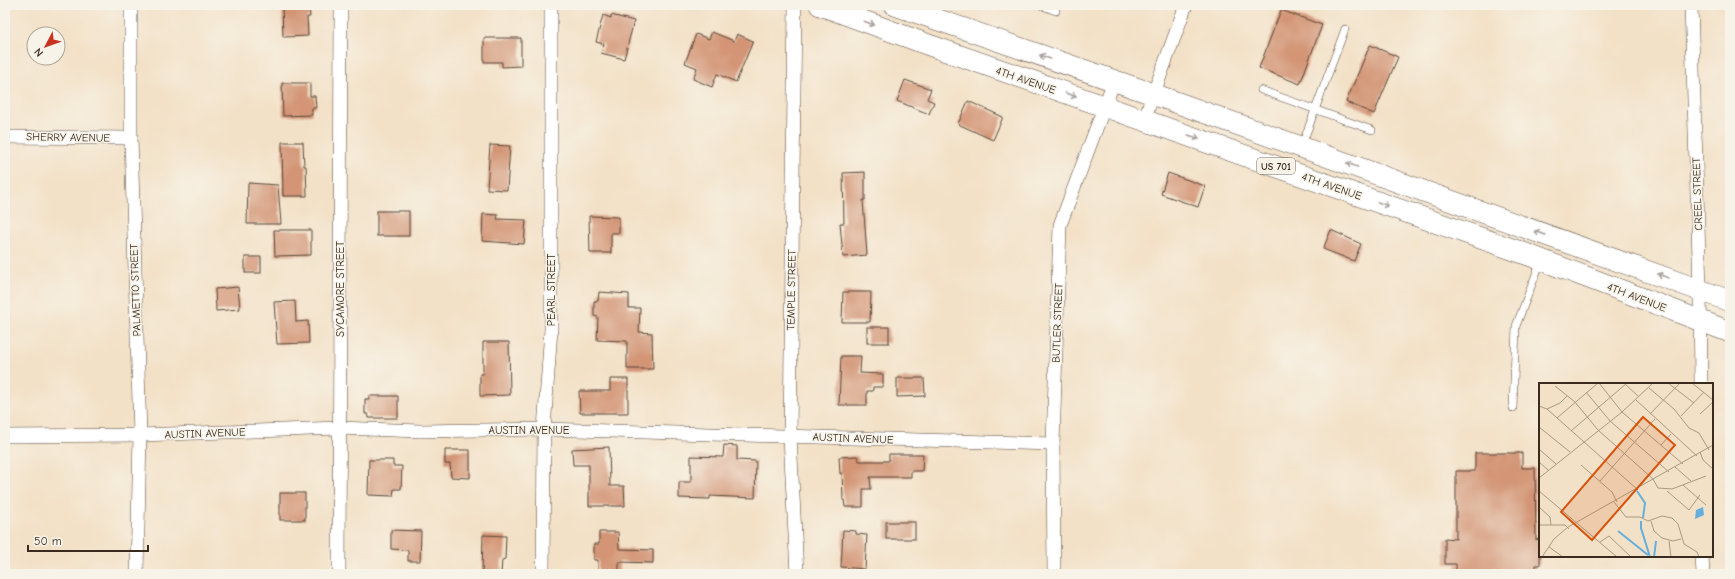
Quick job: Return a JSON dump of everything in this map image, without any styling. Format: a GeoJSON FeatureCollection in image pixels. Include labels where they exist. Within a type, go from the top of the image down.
{"type":"FeatureCollection","features":[{"type":"Feature","properties":{"kind":"main road","name":"4TH AVENUE"},"geometry":{"type":"LineString","coordinates":[[820,5],[1104,107],[1541,260],[1700,322],[1730,332]]}},
{"type":"Feature","properties":{"kind":"main road","name":"US 701"},"geometry":{"type":"LineString","coordinates":[[895,5],[1153,94],[1730,301]]}},
{"type":"Feature","properties":{"kind":"street","name":"PALMETTO STREET"},"geometry":{"type":"LineString","coordinates":[[131,5],[131,138],[140,435],[137,574]]}},
{"type":"Feature","properties":{"kind":"street","name":"SYCAMORE STREET"},"geometry":{"type":"LineString","coordinates":[[339,574],[341,5]]}},
{"type":"Feature","properties":{"kind":"street","name":"PEARL STREET"},"geometry":{"type":"LineString","coordinates":[[543,574],[544,429],[551,330],[551,5]]}},
{"type":"Feature","properties":{"kind":"street","name":"TEMPLE STREET"},"geometry":{"type":"LineString","coordinates":[[795,5],[790,437],[797,574]]}},
{"type":"Feature","properties":{"kind":"street"},"geometry":{"type":"LineString","coordinates":[[1144,120],[1186,5]]}},
{"type":"Feature","properties":{"kind":"street","name":"CREEL STREET"},"geometry":{"type":"LineString","coordinates":[[1691,5],[1700,290],[1701,383]]}},
{"type":"Feature","properties":{"kind":"street","name":"BUTLER STREET"},"geometry":{"type":"LineString","coordinates":[[1054,574],[1053,444],[1060,225],[1114,81]]}},
{"type":"Feature","properties":{"kind":"street","name":"SHERRY AVENUE"},"geometry":{"type":"LineString","coordinates":[[5,136],[131,138]]}},
{"type":"Feature","properties":{"kind":"street","name":"AUSTIN AVENUE"},"geometry":{"type":"LineString","coordinates":[[5,436],[140,435],[339,428],[420,431],[544,429],[1053,444]]}},
{"type":"Feature","properties":{"kind":"street"},"geometry":{"type":"LineString","coordinates":[[1702,557],[1702,574]]}},
{"type":"Feature","properties":{"kind":"lane"},"geometry":{"type":"LineString","coordinates":[[1040,5],[1056,11]]}},
{"type":"Feature","properties":{"kind":"lane"},"geometry":{"type":"LineString","coordinates":[[1302,147],[1345,29]]}},
{"type":"Feature","properties":{"kind":"lane"},"geometry":{"type":"LineString","coordinates":[[1261,90],[1372,130]]}},
{"type":"Feature","properties":{"kind":"lane"},"geometry":{"type":"LineString","coordinates":[[1513,408],[1516,326],[1541,260]]}},
{"type":"Feature","properties":{"kind":"building"},"geometry":{"type":"Polygon","coordinates":[[[282,5],[309,5],[310,17],[307,17],[308,36],[283,37],[282,5]]]}},
{"type":"Feature","properties":{"kind":"building"},"geometry":{"type":"Polygon","coordinates":[[[1281,10],[1322,25],[1300,84],[1259,68],[1281,10]]]}},
{"type":"Feature","properties":{"kind":"building"},"geometry":{"type":"Polygon","coordinates":[[[603,15],[611,18],[611,15],[634,21],[624,59],[601,53],[604,44],[596,42],[603,15]]]}},
{"type":"Feature","properties":{"kind":"building"},"geometry":{"type":"Polygon","coordinates":[[[712,32],[734,41],[737,34],[753,41],[736,82],[717,74],[712,87],[693,79],[697,68],[685,63],[696,34],[709,39],[712,32]]]}},
{"type":"Feature","properties":{"kind":"building"},"geometry":{"type":"Polygon","coordinates":[[[484,38],[521,38],[521,66],[502,67],[502,62],[484,62],[484,38]]]}},
{"type":"Feature","properties":{"kind":"building"},"geometry":{"type":"Polygon","coordinates":[[[1370,45],[1398,57],[1374,114],[1346,102],[1370,45]]]}},
{"type":"Feature","properties":{"kind":"building"},"geometry":{"type":"Polygon","coordinates":[[[905,80],[931,89],[927,99],[934,102],[929,114],[897,101],[905,80]]]}},
{"type":"Feature","properties":{"kind":"building"},"geometry":{"type":"Polygon","coordinates":[[[282,83],[310,83],[310,96],[315,96],[316,108],[312,108],[312,115],[283,116],[282,83]]]}},
{"type":"Feature","properties":{"kind":"building"},"geometry":{"type":"Polygon","coordinates":[[[968,101],[1003,117],[993,140],[958,124],[968,101]]]}},
{"type":"Feature","properties":{"kind":"building"},"geometry":{"type":"Polygon","coordinates":[[[282,142],[303,142],[304,166],[306,166],[307,196],[283,196],[282,142]]]}},
{"type":"Feature","properties":{"kind":"building"},"geometry":{"type":"Polygon","coordinates":[[[490,145],[510,146],[507,190],[487,189],[490,145]]]}},
{"type":"Feature","properties":{"kind":"building"},"geometry":{"type":"Polygon","coordinates":[[[865,172],[865,200],[863,200],[867,255],[843,257],[840,223],[844,223],[843,173],[865,172]]]}},
{"type":"Feature","properties":{"kind":"building"},"geometry":{"type":"Polygon","coordinates":[[[1168,173],[1205,186],[1198,207],[1161,194],[1168,173]]]}},
{"type":"Feature","properties":{"kind":"building"},"geometry":{"type":"Polygon","coordinates":[[[248,183],[278,185],[281,224],[247,224],[248,183]]]}},
{"type":"Feature","properties":{"kind":"building"},"geometry":{"type":"Polygon","coordinates":[[[377,211],[409,211],[409,236],[377,236],[377,211]]]}},
{"type":"Feature","properties":{"kind":"building"},"geometry":{"type":"Polygon","coordinates":[[[483,214],[498,215],[497,219],[526,220],[524,244],[482,241],[483,214]]]}},
{"type":"Feature","properties":{"kind":"building"},"geometry":{"type":"Polygon","coordinates":[[[589,216],[619,217],[619,233],[611,233],[611,253],[590,253],[589,216]]]}},
{"type":"Feature","properties":{"kind":"building"},"geometry":{"type":"Polygon","coordinates":[[[274,230],[311,230],[311,255],[275,256],[274,230]]]}},
{"type":"Feature","properties":{"kind":"building"},"geometry":{"type":"Polygon","coordinates":[[[1331,230],[1361,244],[1354,261],[1323,249],[1331,230]]]}},
{"type":"Feature","properties":{"kind":"building"},"geometry":{"type":"Polygon","coordinates":[[[245,257],[261,257],[261,273],[245,273],[245,257]]]}},
{"type":"Feature","properties":{"kind":"building"},"geometry":{"type":"Polygon","coordinates":[[[238,287],[240,309],[216,311],[215,289],[238,287]]]}},
{"type":"Feature","properties":{"kind":"building"},"geometry":{"type":"Polygon","coordinates":[[[599,292],[629,294],[629,308],[640,308],[639,332],[652,333],[653,369],[627,369],[627,341],[597,340],[598,317],[594,316],[594,301],[598,301],[599,292]]]}},
{"type":"Feature","properties":{"kind":"building"},"geometry":{"type":"Polygon","coordinates":[[[843,292],[871,292],[870,322],[842,322],[843,292]]]}},
{"type":"Feature","properties":{"kind":"building"},"geometry":{"type":"Polygon","coordinates":[[[295,301],[296,322],[308,321],[309,343],[277,344],[274,302],[295,301]]]}},
{"type":"Feature","properties":{"kind":"building"},"geometry":{"type":"Polygon","coordinates":[[[867,327],[889,327],[889,343],[867,343],[867,327]]]}},
{"type":"Feature","properties":{"kind":"building"},"geometry":{"type":"Polygon","coordinates":[[[483,342],[509,342],[510,395],[480,396],[480,374],[483,374],[483,342]]]}},
{"type":"Feature","properties":{"kind":"building"},"geometry":{"type":"Polygon","coordinates":[[[841,356],[861,356],[860,373],[883,374],[883,387],[873,387],[873,391],[867,391],[867,405],[839,405],[841,356]]]}},
{"type":"Feature","properties":{"kind":"building"},"geometry":{"type":"Polygon","coordinates":[[[897,378],[924,378],[925,396],[897,397],[897,378]]]}},
{"type":"Feature","properties":{"kind":"building"},"geometry":{"type":"Polygon","coordinates":[[[610,379],[628,379],[628,413],[580,413],[579,391],[610,391],[610,379]]]}},
{"type":"Feature","properties":{"kind":"building"},"geometry":{"type":"Polygon","coordinates":[[[369,396],[398,396],[398,418],[369,418],[368,414],[365,414],[365,399],[369,399],[369,396]]]}},
{"type":"Feature","properties":{"kind":"building"},"geometry":{"type":"Polygon","coordinates":[[[724,445],[737,446],[737,460],[756,461],[755,498],[710,496],[710,499],[679,498],[679,482],[691,482],[691,456],[723,457],[724,445]]]}},
{"type":"Feature","properties":{"kind":"building"},"geometry":{"type":"Polygon","coordinates":[[[609,447],[610,486],[624,486],[625,506],[589,506],[589,465],[573,465],[572,449],[609,447]]]}},
{"type":"Feature","properties":{"kind":"building"},"geometry":{"type":"Polygon","coordinates":[[[445,450],[470,450],[470,478],[451,477],[450,464],[445,464],[445,450]]]}},
{"type":"Feature","properties":{"kind":"building"},"geometry":{"type":"Polygon","coordinates":[[[1475,453],[1522,453],[1522,468],[1535,468],[1536,540],[1539,539],[1540,557],[1540,565],[1536,565],[1536,574],[1456,574],[1456,564],[1445,564],[1445,538],[1456,539],[1456,471],[1475,471],[1475,453]]]}},
{"type":"Feature","properties":{"kind":"building"},"geometry":{"type":"Polygon","coordinates":[[[889,454],[923,454],[922,471],[911,471],[911,477],[870,477],[871,489],[863,489],[863,507],[845,507],[839,457],[857,456],[859,461],[889,461],[889,454]]]}},
{"type":"Feature","properties":{"kind":"building"},"geometry":{"type":"Polygon","coordinates":[[[369,460],[393,460],[393,466],[402,466],[401,489],[394,489],[393,496],[368,495],[369,460]]]}},
{"type":"Feature","properties":{"kind":"building"},"geometry":{"type":"Polygon","coordinates":[[[280,493],[305,493],[305,520],[280,520],[280,493]]]}},
{"type":"Feature","properties":{"kind":"building"},"geometry":{"type":"Polygon","coordinates":[[[886,522],[915,522],[915,539],[886,539],[886,522]]]}},
{"type":"Feature","properties":{"kind":"building"},"geometry":{"type":"Polygon","coordinates":[[[391,530],[421,531],[420,561],[408,561],[408,550],[391,549],[391,530]]]}},
{"type":"Feature","properties":{"kind":"building"},"geometry":{"type":"Polygon","coordinates":[[[843,530],[856,531],[856,534],[867,535],[865,569],[841,567],[843,530]]]}},
{"type":"Feature","properties":{"kind":"building"},"geometry":{"type":"Polygon","coordinates":[[[599,532],[618,532],[619,549],[653,550],[653,563],[619,562],[619,573],[598,574],[598,560],[594,560],[594,544],[599,544],[599,532]]]}},
{"type":"Feature","properties":{"kind":"building"},"geometry":{"type":"Polygon","coordinates":[[[483,535],[506,536],[505,559],[502,560],[501,574],[482,574],[483,535]]]}}]}
